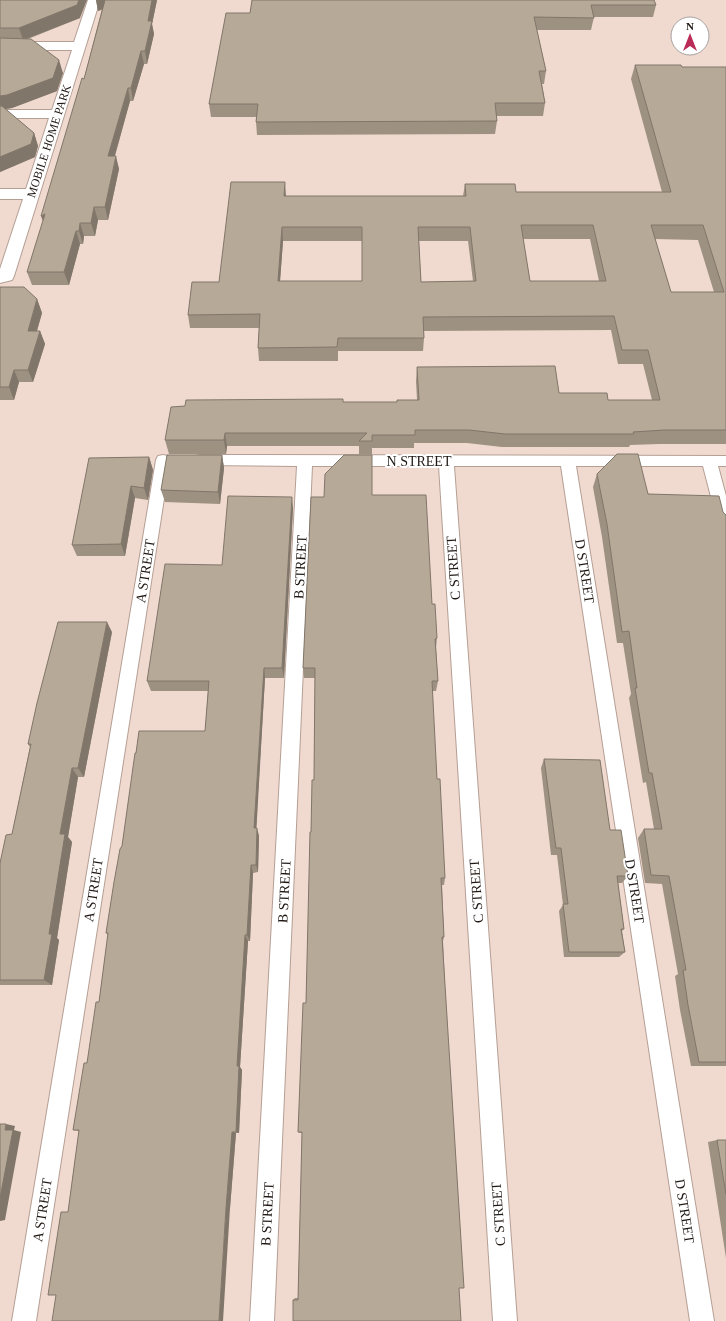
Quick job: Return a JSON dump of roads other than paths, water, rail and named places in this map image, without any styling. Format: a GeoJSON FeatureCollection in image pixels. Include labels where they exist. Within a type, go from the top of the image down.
{"type":"FeatureCollection","features":[{"type":"Feature","properties":{"kind":"street","name":"MOBILE HOME PARK"},"geometry":{"type":"LineString","coordinates":[[0,278],[6,276],[94,0]]}},
{"type":"Feature","properties":{"kind":"street"},"geometry":{"type":"LineString","coordinates":[[0,46],[79,46]]}},
{"type":"Feature","properties":{"kind":"street"},"geometry":{"type":"LineString","coordinates":[[0,114],[57,114]]}},
{"type":"Feature","properties":{"kind":"street"},"geometry":{"type":"LineString","coordinates":[[0,194],[32,194]]}},
{"type":"Feature","properties":{"kind":"lane","name":"N STREET"},"geometry":{"type":"LineString","coordinates":[[169,460],[726,462]]}},
{"type":"Feature","properties":{"kind":"lane","name":"A STREET"},"geometry":{"type":"LineString","coordinates":[[24,1321],[169,460]]}},
{"type":"Feature","properties":{"kind":"lane","name":"B STREET"},"geometry":{"type":"LineString","coordinates":[[262,1321],[305,460]]}},
{"type":"Feature","properties":{"kind":"lane","name":"C STREET"},"geometry":{"type":"LineString","coordinates":[[446,461],[505,1321]]}},
{"type":"Feature","properties":{"kind":"lane","name":"D STREET"},"geometry":{"type":"LineString","coordinates":[[568,461],[702,1321]]}},
{"type":"Feature","properties":{"kind":"lane"},"geometry":{"type":"LineString","coordinates":[[709,462],[726,524]]}}]}
